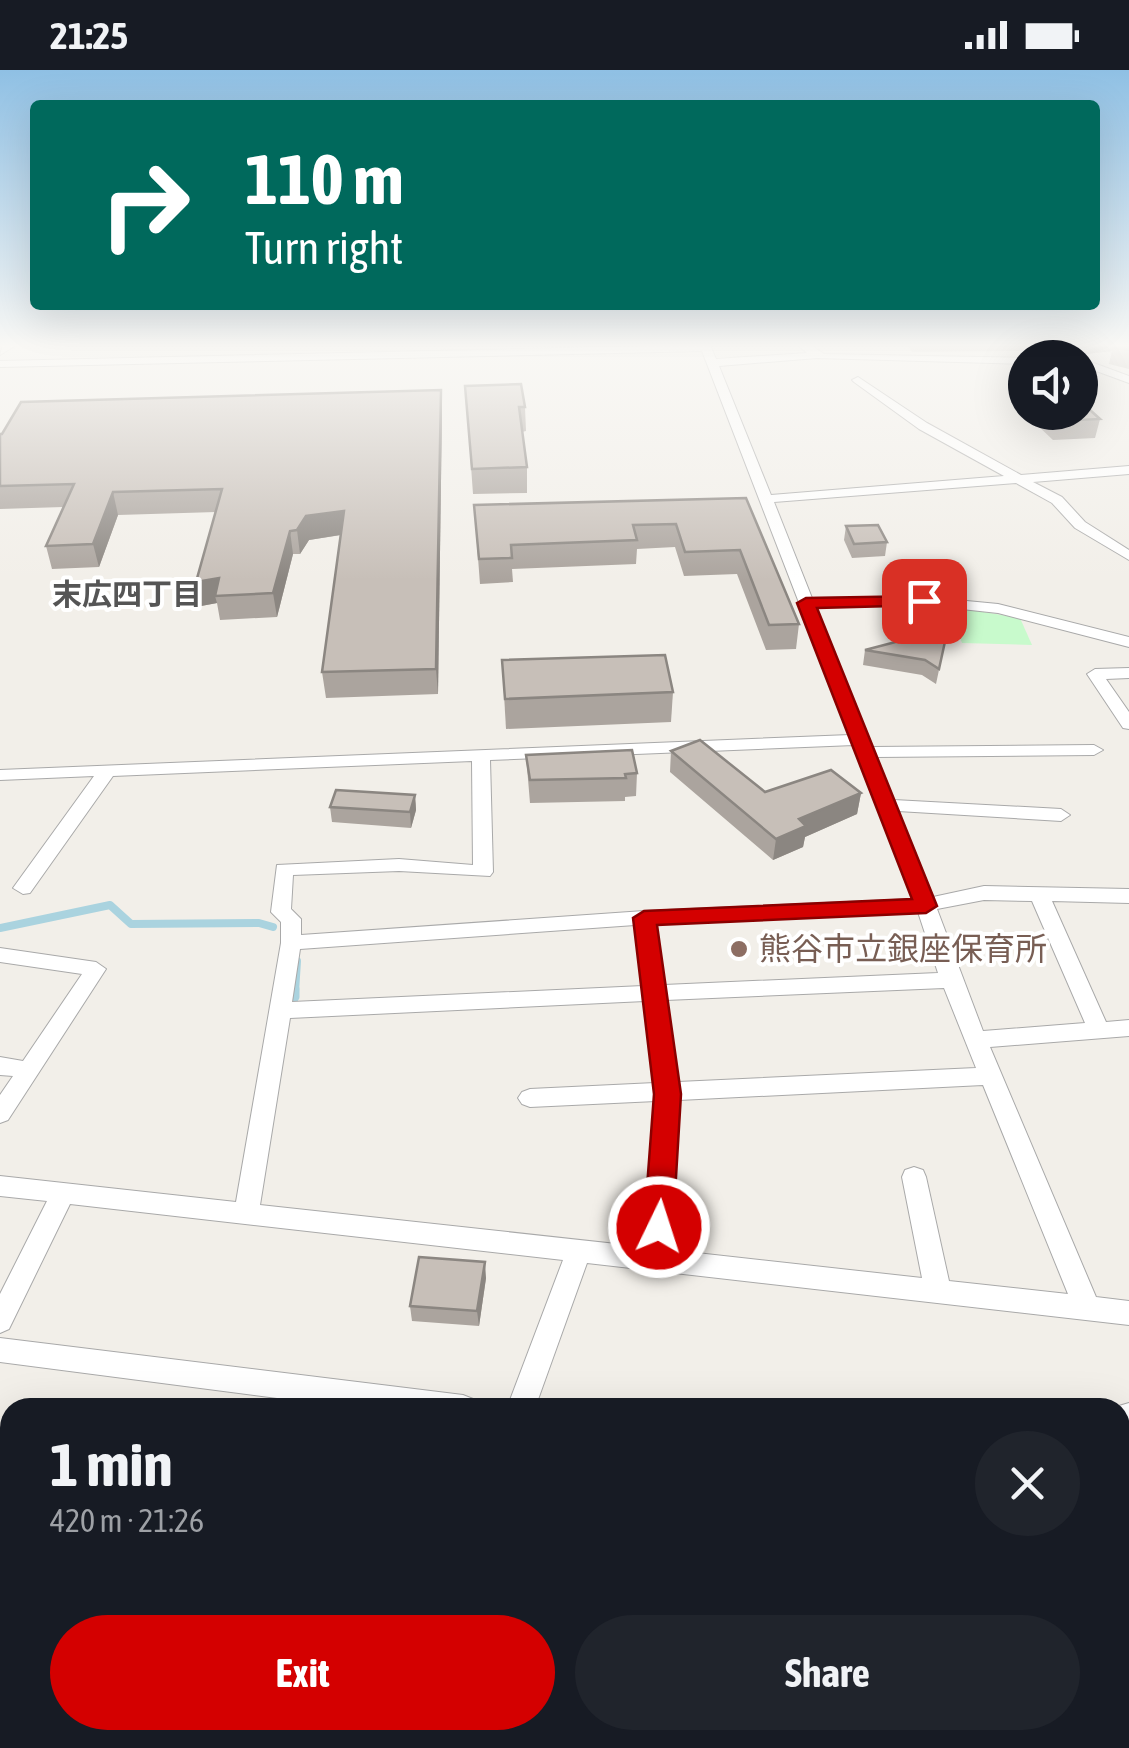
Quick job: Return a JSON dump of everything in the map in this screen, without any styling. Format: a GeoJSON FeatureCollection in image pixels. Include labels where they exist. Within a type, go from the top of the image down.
{"type":"FeatureCollection","features":[{"type":"Feature","properties":{"kind":"street"},"geometry":{"type":"LineString","coordinates":[[735,423],[926,906],[951,980],[1087,1308]]}},
{"type":"Feature","properties":{"kind":"street"},"geometry":{"type":"LineString","coordinates":[[919,423],[1057,500],[1080,525],[1129,556]]}},
{"type":"Feature","properties":{"kind":"street"},"geometry":{"type":"LineString","coordinates":[[765,499],[1129,470]]}},
{"type":"Feature","properties":{"kind":"street"},"geometry":{"type":"LineString","coordinates":[[806,603],[924,601],[998,609],[1129,642]]}},
{"type":"Feature","properties":{"kind":"street"},"geometry":{"type":"LineString","coordinates":[[1129,674],[1095,674],[1129,724]]}},
{"type":"Feature","properties":{"kind":"street"},"geometry":{"type":"LineString","coordinates":[[0,776],[861,746],[1094,750]]}},
{"type":"Feature","properties":{"kind":"street"},"geometry":{"type":"LineString","coordinates":[[246,1216],[291,943],[292,919],[281,912],[284,868],[399,865],[483,872],[481,757]]}},
{"type":"Feature","properties":{"kind":"street"},"geometry":{"type":"LineString","coordinates":[[22,888],[106,773]]}},
{"type":"Feature","properties":{"kind":"street"},"geometry":{"type":"LineString","coordinates":[[885,805],[1061,815]]}},
{"type":"Feature","properties":{"kind":"street"},"geometry":{"type":"LineString","coordinates":[[291,943],[644,918],[926,906],[984,893],[1129,896]]}},
{"type":"Feature","properties":{"kind":"street"},"geometry":{"type":"LineString","coordinates":[[1039,894],[1100,1030]]}},
{"type":"Feature","properties":{"kind":"street"},"geometry":{"type":"LineString","coordinates":[[644,918],[668,1094],[656,1260]]}},
{"type":"Feature","properties":{"kind":"street"},"geometry":{"type":"LineString","coordinates":[[0,955],[96,969],[0,1114]]}},
{"type":"Feature","properties":{"kind":"street"},"geometry":{"type":"LineString","coordinates":[[282,1010],[951,980]]}},
{"type":"Feature","properties":{"kind":"street"},"geometry":{"type":"LineString","coordinates":[[976,1040],[1129,1028]]}},
{"type":"Feature","properties":{"kind":"street"},"geometry":{"type":"LineString","coordinates":[[0,1066],[28,1070]]}},
{"type":"Feature","properties":{"kind":"street"},"geometry":{"type":"LineString","coordinates":[[530,1098],[992,1076]]}},
{"type":"Feature","properties":{"kind":"street"},"geometry":{"type":"LineString","coordinates":[[914,1177],[938,1292]]}},
{"type":"Feature","properties":{"kind":"street"},"geometry":{"type":"LineString","coordinates":[[0,1186],[1129,1313]]}},
{"type":"Feature","properties":{"kind":"street"},"geometry":{"type":"LineString","coordinates":[[0,1321],[63,1194]]}},
{"type":"Feature","properties":{"kind":"street"},"geometry":{"type":"LineString","coordinates":[[524,1398],[578,1251]]}},
{"type":"Feature","properties":{"kind":"street"},"geometry":{"type":"LineString","coordinates":[[0,1350],[383,1398]]}},
{"type":"Feature","properties":{"kind":"green space"},"geometry":{"type":"Polygon","coordinates":[[[948,606],[1020,618],[1032,645],[962,643],[948,606]]]}},
{"type":"Feature","properties":{"kind":"building"},"geometry":{"type":"Polygon","coordinates":[[[8,423],[440,423],[436,669],[322,672],[344,511],[306,516],[297,530],[290,531],[273,593],[215,596],[219,578],[196,582],[222,489],[113,492],[93,544],[46,546],[74,484],[0,486],[2,434],[8,423]]]}},
{"type":"Feature","properties":{"kind":"building"},"geometry":{"type":"Polygon","coordinates":[[[468,423],[521,423],[527,467],[472,469],[468,423]]]}},
{"type":"Feature","properties":{"kind":"building"},"geometry":{"type":"Polygon","coordinates":[[[746,498],[799,624],[769,625],[740,550],[685,552],[676,524],[633,525],[637,540],[511,545],[512,558],[479,559],[474,505],[746,498]]]}},
{"type":"Feature","properties":{"kind":"building"},"geometry":{"type":"Polygon","coordinates":[[[878,525],[887,542],[854,544],[846,526],[878,525]]]}},
{"type":"Feature","properties":{"kind":"building"},"geometry":{"type":"Polygon","coordinates":[[[926,634],[946,637],[939,669],[925,660],[865,650],[926,634]]]}},
{"type":"Feature","properties":{"kind":"building"},"geometry":{"type":"Polygon","coordinates":[[[665,655],[673,692],[505,699],[502,660],[665,655]]]}},
{"type":"Feature","properties":{"kind":"building"},"geometry":{"type":"Polygon","coordinates":[[[700,740],[765,792],[831,770],[861,793],[799,819],[806,826],[776,839],[671,751],[700,740]]]}},
{"type":"Feature","properties":{"kind":"building"},"geometry":{"type":"Polygon","coordinates":[[[632,750],[637,773],[625,774],[626,778],[530,780],[526,755],[632,750]]]}},
{"type":"Feature","properties":{"kind":"building"},"geometry":{"type":"Polygon","coordinates":[[[336,790],[415,795],[410,812],[330,807],[336,790]]]}},
{"type":"Feature","properties":{"kind":"building"},"geometry":{"type":"Polygon","coordinates":[[[419,1257],[485,1262],[477,1311],[410,1306],[419,1257]]]}},
{"type":"Feature","properties":{"kind":"waterway"},"geometry":{"type":"LineString","coordinates":[[0,928],[110,905],[131,924],[259,923],[273,927]]}},
{"type":"Feature","properties":{"kind":"waterway"},"geometry":{"type":"LineString","coordinates":[[295,992],[297,961]]}},
{"type":"Feature","properties":{"kind":"waterway"},"geometry":{"type":"LineString","coordinates":[[295,992],[295,997]]}},
{"type":"Feature","properties":{"kind":"place","name":"熊谷市立銀座保育所"},"geometry":{"type":"Point","coordinates":[739,949]}},
{"type":"Feature","properties":{"kind":"district","name":"末広四丁目"},"geometry":{"type":"Point","coordinates":[127,595]}},
{"type":"Feature","properties":{"kind":"route"},"geometry":{"type":"LineString","coordinates":[[659,1227],[668,1094],[644,918],[926,906],[806,603],[924,601]]}}]}
